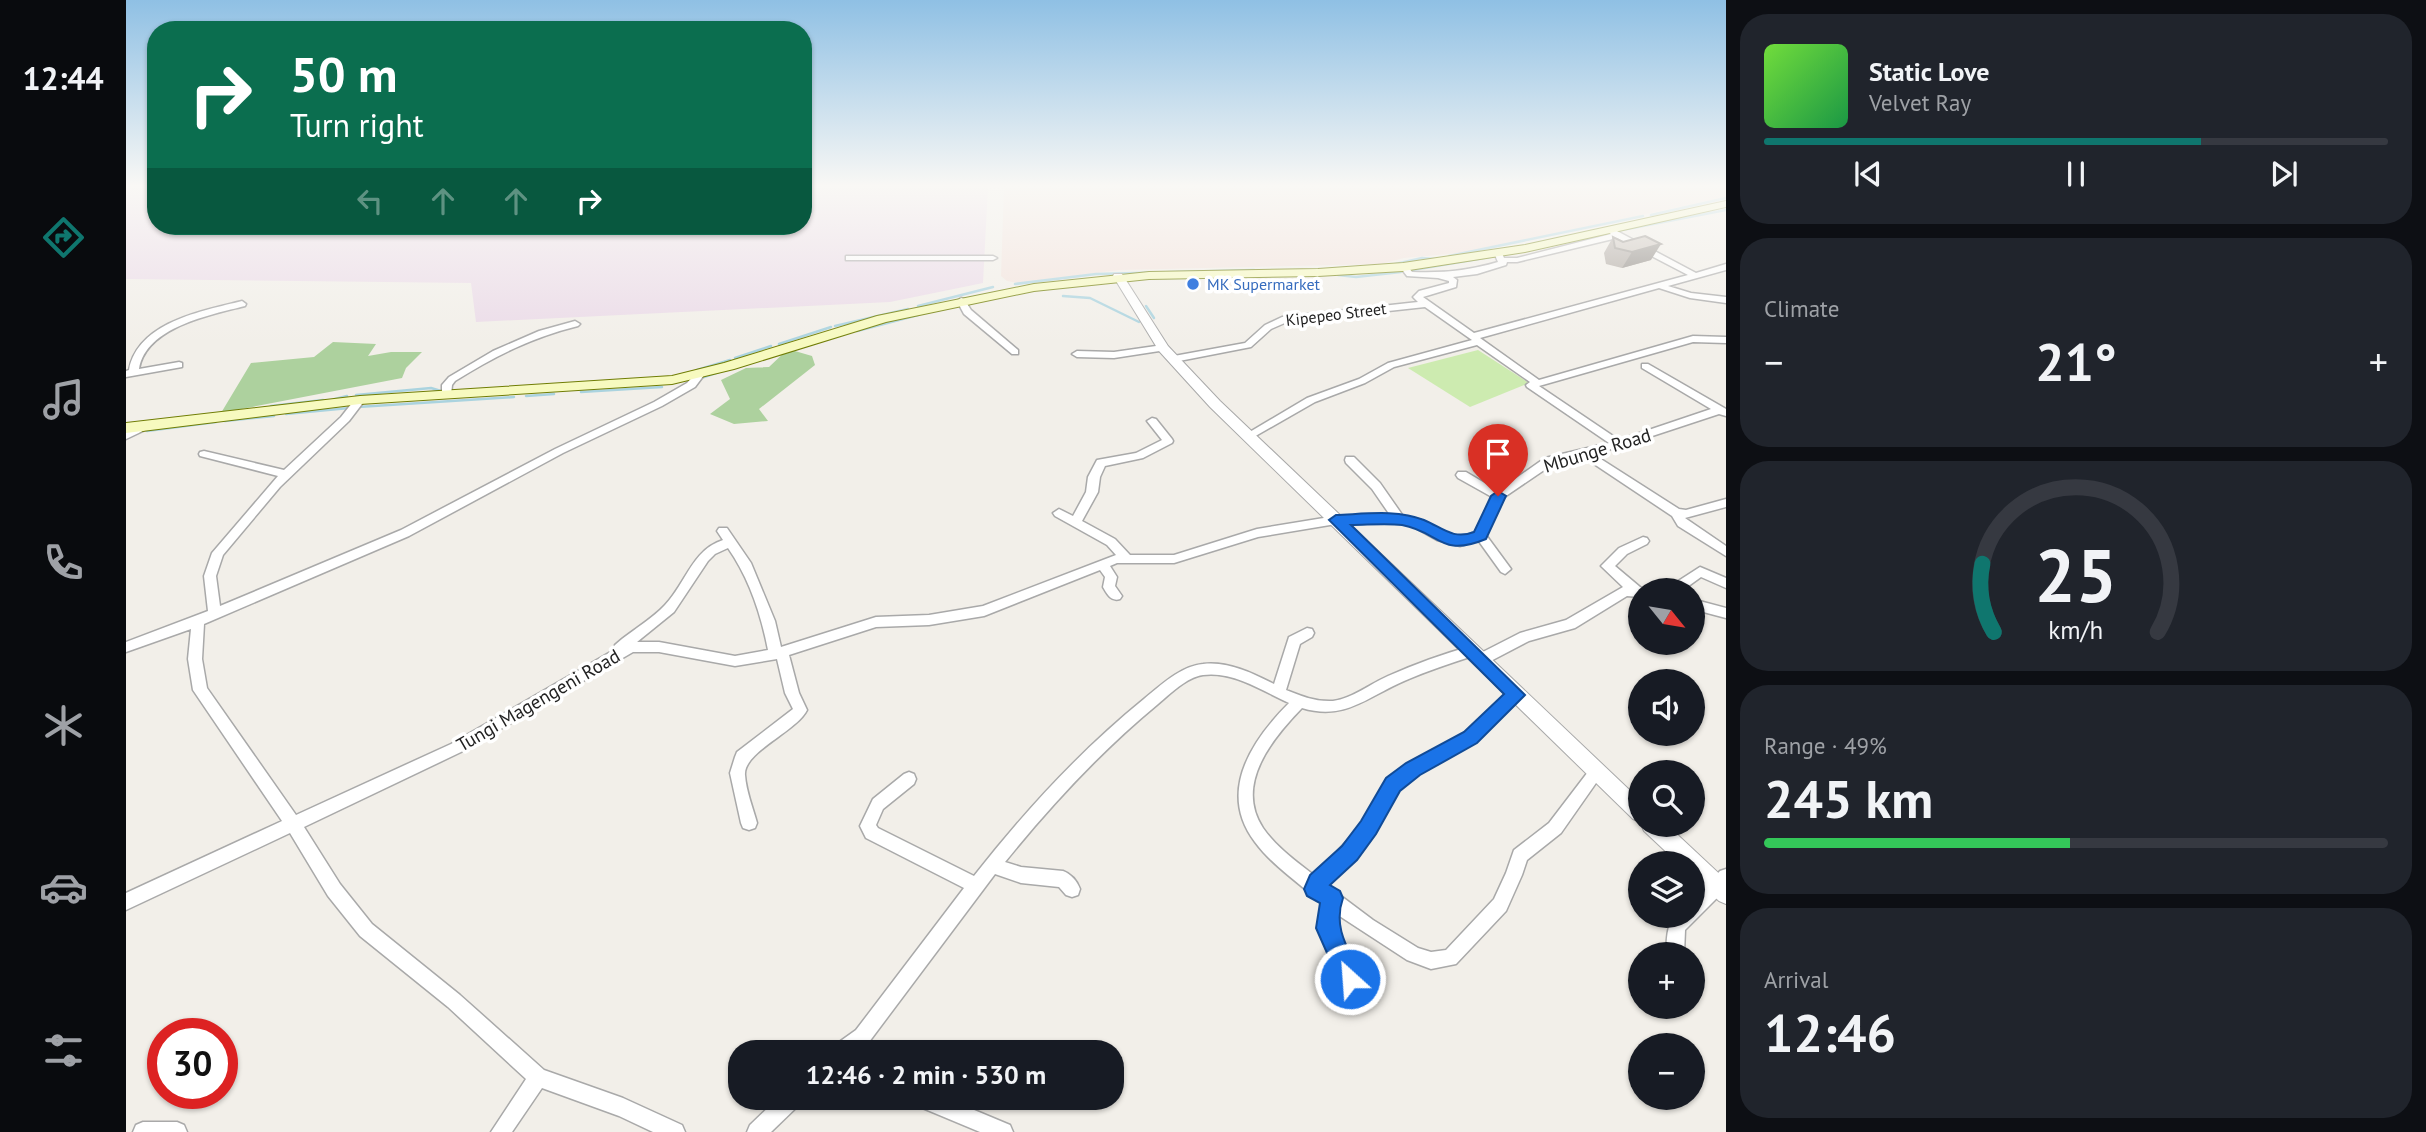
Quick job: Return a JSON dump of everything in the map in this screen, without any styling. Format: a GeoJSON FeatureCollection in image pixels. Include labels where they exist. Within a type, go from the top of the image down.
{"type":"FeatureCollection","features":[{"type":"Feature","properties":{"kind":"main road"},"geometry":{"type":"LineString","coordinates":[[126,428],[360,400],[447,393],[592,387],[699,375],[824,335],[961,301],[1118,276],[1334,272],[1404,267],[1500,256],[1581,239]]}},
{"type":"Feature","properties":{"kind":"street"},"geometry":{"type":"LineString","coordinates":[[1626,239],[1696,276]]}},
{"type":"Feature","properties":{"kind":"street"},"geometry":{"type":"LineString","coordinates":[[1404,267],[1413,275],[1442,276],[1476,271],[1500,256]]}},
{"type":"Feature","properties":{"kind":"street"},"geometry":{"type":"LineString","coordinates":[[849,258],[993,258]]}},
{"type":"Feature","properties":{"kind":"street"},"geometry":{"type":"LineString","coordinates":[[1248,436],[1311,400],[1362,381],[1391,365],[1726,267]]}},
{"type":"Feature","properties":{"kind":"street"},"geometry":{"type":"LineString","coordinates":[[1118,276],[1168,353],[1248,436],[1628,802]]}},
{"type":"Feature","properties":{"kind":"street"},"geometry":{"type":"LineString","coordinates":[[1442,276],[1452,280],[1454,284],[1419,293],[1417,297],[1537,383]]}},
{"type":"Feature","properties":{"kind":"street"},"geometry":{"type":"LineString","coordinates":[[1661,286],[1690,295],[1726,300]]}},
{"type":"Feature","properties":{"kind":"street"},"geometry":{"type":"LineString","coordinates":[[961,301],[967,312],[1015,352]]}},
{"type":"Feature","properties":{"kind":"street"},"geometry":{"type":"LineString","coordinates":[[179,365],[130,373],[143,348],[160,332],[191,318],[242,304]]}},
{"type":"Feature","properties":{"kind":"street","name":"Kipepeo Street"},"geometry":{"type":"LineString","coordinates":[[1077,354],[1168,353],[1248,345],[1268,327],[1285,319],[1424,304]]}},
{"type":"Feature","properties":{"kind":"street"},"geometry":{"type":"LineString","coordinates":[[447,393],[447,385],[452,379],[495,353],[533,335],[575,324]]}},
{"type":"Feature","properties":{"kind":"street"},"geometry":{"type":"LineString","coordinates":[[1618,444],[1531,386],[1693,339],[1726,340]]}},
{"type":"Feature","properties":{"kind":"street"},"geometry":{"type":"LineString","coordinates":[[1645,366],[1723,412]]}},
{"type":"Feature","properties":{"kind":"street"},"geometry":{"type":"LineString","coordinates":[[126,647],[198,621],[405,533],[559,451],[658,404],[691,385],[699,375]]}},
{"type":"Feature","properties":{"kind":"street"},"geometry":{"type":"LineString","coordinates":[[215,614],[210,576],[218,553],[286,474],[345,419],[360,400]]}},
{"type":"Feature","properties":{"kind":"street","name":"Mbunge Road"},"geometry":{"type":"LineString","coordinates":[[1498,496],[1549,461],[1618,444],[1723,412]]}},
{"type":"Feature","properties":{"kind":"street"},"geometry":{"type":"LineString","coordinates":[[1076,521],[1092,492],[1094,477],[1101,463],[1139,456],[1168,441],[1152,421]]}},
{"type":"Feature","properties":{"kind":"street"},"geometry":{"type":"LineString","coordinates":[[126,436],[141,428]]}},
{"type":"Feature","properties":{"kind":"street"},"geometry":{"type":"LineString","coordinates":[[1585,453],[1676,513],[1682,523],[1726,552]]}},
{"type":"Feature","properties":{"kind":"street"},"geometry":{"type":"LineString","coordinates":[[204,454],[286,474]]}},
{"type":"Feature","properties":{"kind":"street"},"geometry":{"type":"LineString","coordinates":[[1350,460],[1376,486],[1399,519]]}},
{"type":"Feature","properties":{"kind":"street"},"geometry":{"type":"LineString","coordinates":[[1336,520],[1399,519],[1418,524],[1447,540],[1465,541],[1480,535],[1498,496],[1462,475]]}},
{"type":"Feature","properties":{"kind":"street"},"geometry":{"type":"LineString","coordinates":[[1676,513],[1686,514],[1726,503]]}},
{"type":"Feature","properties":{"kind":"street"},"geometry":{"type":"LineString","coordinates":[[1059,513],[1111,542],[1125,557]]}},
{"type":"Feature","properties":{"kind":"street","name":"Tungi Magengeni Road"},"geometry":{"type":"LineString","coordinates":[[126,902],[456,748],[535,705],[617,652],[631,647],[659,647],[735,661],[779,653],[876,622],[929,620],[984,611],[1125,557],[1174,559],[1257,533],[1336,520]]}},
{"type":"Feature","properties":{"kind":"street"},"geometry":{"type":"LineString","coordinates":[[1480,535],[1505,569]]}},
{"type":"Feature","properties":{"kind":"street"},"geometry":{"type":"LineString","coordinates":[[617,652],[635,632],[675,602],[710,549],[726,537],[746,563],[800,710],[795,717],[742,757],[737,773],[750,823]]}},
{"type":"Feature","properties":{"kind":"street"},"geometry":{"type":"LineString","coordinates":[[1628,584],[1607,566],[1623,551],[1643,541]]}},
{"type":"Feature","properties":{"kind":"street"},"geometry":{"type":"LineString","coordinates":[[1102,564],[1111,577],[1109,587],[1116,596]]}},
{"type":"Feature","properties":{"kind":"street"},"geometry":{"type":"LineString","coordinates":[[1691,578],[1700,572],[1726,583]]}},
{"type":"Feature","properties":{"kind":"street"},"geometry":{"type":"LineString","coordinates":[[863,1040],[992,864],[1035,813],[1131,716],[1183,677],[1204,669],[1224,671],[1315,706],[1342,705],[1397,678],[1570,624],[1628,591]]}},
{"type":"Feature","properties":{"kind":"street"},"geometry":{"type":"LineString","coordinates":[[1705,608],[1726,614]]}},
{"type":"Feature","properties":{"kind":"street"},"geometry":{"type":"LineString","coordinates":[[198,621],[195,659],[200,690],[293,824],[334,890],[366,930],[454,1002],[538,1077],[623,1108],[675,1132]]}},
{"type":"Feature","properties":{"kind":"street"},"geometry":{"type":"LineString","coordinates":[[1279,691],[1294,641],[1307,632]]}},
{"type":"Feature","properties":{"kind":"street"},"geometry":{"type":"LineString","coordinates":[[1314,889],[1368,828],[1393,784],[1413,769],[1463,743],[1516,695]]}},
{"type":"Feature","properties":{"kind":"street"},"geometry":{"type":"LineString","coordinates":[[1301,700],[1255,750],[1246,801],[1261,838],[1314,889],[1333,898],[1411,953],[1428,960],[1450,958],[1500,905],[1514,876],[1520,855],[1555,828],[1597,774]]}},
{"type":"Feature","properties":{"kind":"street"},"geometry":{"type":"LineString","coordinates":[[909,779],[878,804],[868,826],[873,833],[976,886]]}},
{"type":"Feature","properties":{"kind":"street"},"geometry":{"type":"LineString","coordinates":[[1666,837],[1724,886],[1705,902]]}},
{"type":"Feature","properties":{"kind":"street"},"geometry":{"type":"LineString","coordinates":[[992,864],[1021,875],[1063,879],[1072,889]]}},
{"type":"Feature","properties":{"kind":"street"},"geometry":{"type":"LineString","coordinates":[[1333,898],[1328,912],[1327,928],[1350,979]]}},
{"type":"Feature","properties":{"kind":"street"},"geometry":{"type":"LineString","coordinates":[[504,1131],[538,1077]]}},
{"type":"Feature","properties":{"kind":"street"},"geometry":{"type":"LineString","coordinates":[[757,1132],[780,1110]]}},
{"type":"Feature","properties":{"kind":"street"},"geometry":{"type":"LineString","coordinates":[[951,1110],[1003,1132]]}},
{"type":"Feature","properties":{"kind":"street"},"geometry":{"type":"LineString","coordinates":[[143,1132],[177,1132]]}},
{"type":"Feature","properties":{"kind":"shaded area"},"geometry":{"type":"Polygon","coordinates":[[[126,239],[985,239],[983,283],[890,302],[476,322],[471,283],[126,279],[126,239]]]}},
{"type":"Feature","properties":{"kind":"shaded area"},"geometry":{"type":"Polygon","coordinates":[[[1002,239],[1531,239],[1469,252],[1404,258],[1381,264],[1119,270],[1018,283],[1007,281],[1001,276],[1002,239]]]}},
{"type":"Feature","properties":{"kind":"green space"},"geometry":{"type":"Polygon","coordinates":[[[333,342],[376,344],[368,356],[391,352],[422,352],[406,368],[402,378],[221,413],[251,363],[314,357],[333,342]]]}},
{"type":"Feature","properties":{"kind":"green space"},"geometry":{"type":"Polygon","coordinates":[[[788,349],[812,356],[815,365],[759,409],[768,421],[734,424],[710,414],[730,399],[721,380],[746,368],[769,367],[788,349]]]}},
{"type":"Feature","properties":{"kind":"green space"},"geometry":{"type":"Polygon","coordinates":[[[1478,350],[1529,383],[1470,407],[1408,368],[1478,350]]]}},
{"type":"Feature","properties":{"kind":"building"},"geometry":{"type":"Polygon","coordinates":[[[1613,239],[1623,242],[1651,239],[1661,244],[1632,252],[1615,248],[1613,239]]]}},
{"type":"Feature","properties":{"kind":"waterway"},"geometry":{"type":"LineString","coordinates":[[1449,256],[1532,239]]}},
{"type":"Feature","properties":{"kind":"waterway"},"geometry":{"type":"LineString","coordinates":[[1568,242],[1584,239]]}},
{"type":"Feature","properties":{"kind":"waterway"},"geometry":{"type":"LineString","coordinates":[[1413,270],[1490,257]]}},
{"type":"Feature","properties":{"kind":"waterway"},"geometry":{"type":"LineString","coordinates":[[1391,265],[1422,258],[1435,259]]}},
{"type":"Feature","properties":{"kind":"waterway"},"geometry":{"type":"LineString","coordinates":[[1015,284],[1096,274],[1254,270]]}},
{"type":"Feature","properties":{"kind":"waterway"},"geometry":{"type":"LineString","coordinates":[[1338,275],[1356,277],[1401,272]]}},
{"type":"Feature","properties":{"kind":"waterway"},"geometry":{"type":"LineString","coordinates":[[918,306],[993,287]]}},
{"type":"Feature","properties":{"kind":"waterway"},"geometry":{"type":"LineString","coordinates":[[1063,296],[1090,298],[1139,322]]}},
{"type":"Feature","properties":{"kind":"waterway"},"geometry":{"type":"LineString","coordinates":[[1146,306],[1154,318]]}},
{"type":"Feature","properties":{"kind":"waterway"},"geometry":{"type":"LineString","coordinates":[[835,326],[908,309]]}},
{"type":"Feature","properties":{"kind":"waterway"},"geometry":{"type":"LineString","coordinates":[[857,331],[918,315]]}},
{"type":"Feature","properties":{"kind":"waterway"},"geometry":{"type":"LineString","coordinates":[[779,344],[831,327]]}},
{"type":"Feature","properties":{"kind":"waterway"},"geometry":{"type":"LineString","coordinates":[[735,358],[771,346]]}},
{"type":"Feature","properties":{"kind":"waterway"},"geometry":{"type":"LineString","coordinates":[[697,370],[730,360]]}},
{"type":"Feature","properties":{"kind":"waterway"},"geometry":{"type":"LineString","coordinates":[[701,378],[719,372]]}},
{"type":"Feature","properties":{"kind":"waterway"},"geometry":{"type":"LineString","coordinates":[[581,392],[662,387]]}},
{"type":"Feature","properties":{"kind":"waterway"},"geometry":{"type":"LineString","coordinates":[[356,395],[431,388],[441,391]]}},
{"type":"Feature","properties":{"kind":"waterway"},"geometry":{"type":"LineString","coordinates":[[526,396],[554,394]]}},
{"type":"Feature","properties":{"kind":"waterway"},"geometry":{"type":"LineString","coordinates":[[335,399],[347,396]]}},
{"type":"Feature","properties":{"kind":"waterway"},"geometry":{"type":"LineString","coordinates":[[358,407],[514,397]]}},
{"type":"Feature","properties":{"kind":"waterway"},"geometry":{"type":"LineString","coordinates":[[271,406],[323,400]]}},
{"type":"Feature","properties":{"kind":"waterway"},"geometry":{"type":"LineString","coordinates":[[286,414],[349,408]]}},
{"type":"Feature","properties":{"kind":"waterway"},"geometry":{"type":"LineString","coordinates":[[225,421],[274,416]]}},
{"type":"Feature","properties":{"kind":"waterway"},"geometry":{"type":"LineString","coordinates":[[147,431],[216,422]]}},
{"type":"Feature","properties":{"kind":"place","name":"MK Supermarket"},"geometry":{"type":"Point","coordinates":[1193,284]}},
{"type":"Feature","properties":{"kind":"route"},"geometry":{"type":"LineString","coordinates":[[1350,979],[1327,928],[1328,912],[1333,898],[1314,889],[1318,882],[1350,853],[1385,801],[1393,784],[1413,769],[1455,749],[1516,695],[1336,520],[1399,519],[1418,524],[1447,540],[1460,542],[1480,535],[1498,496]]}}]}
